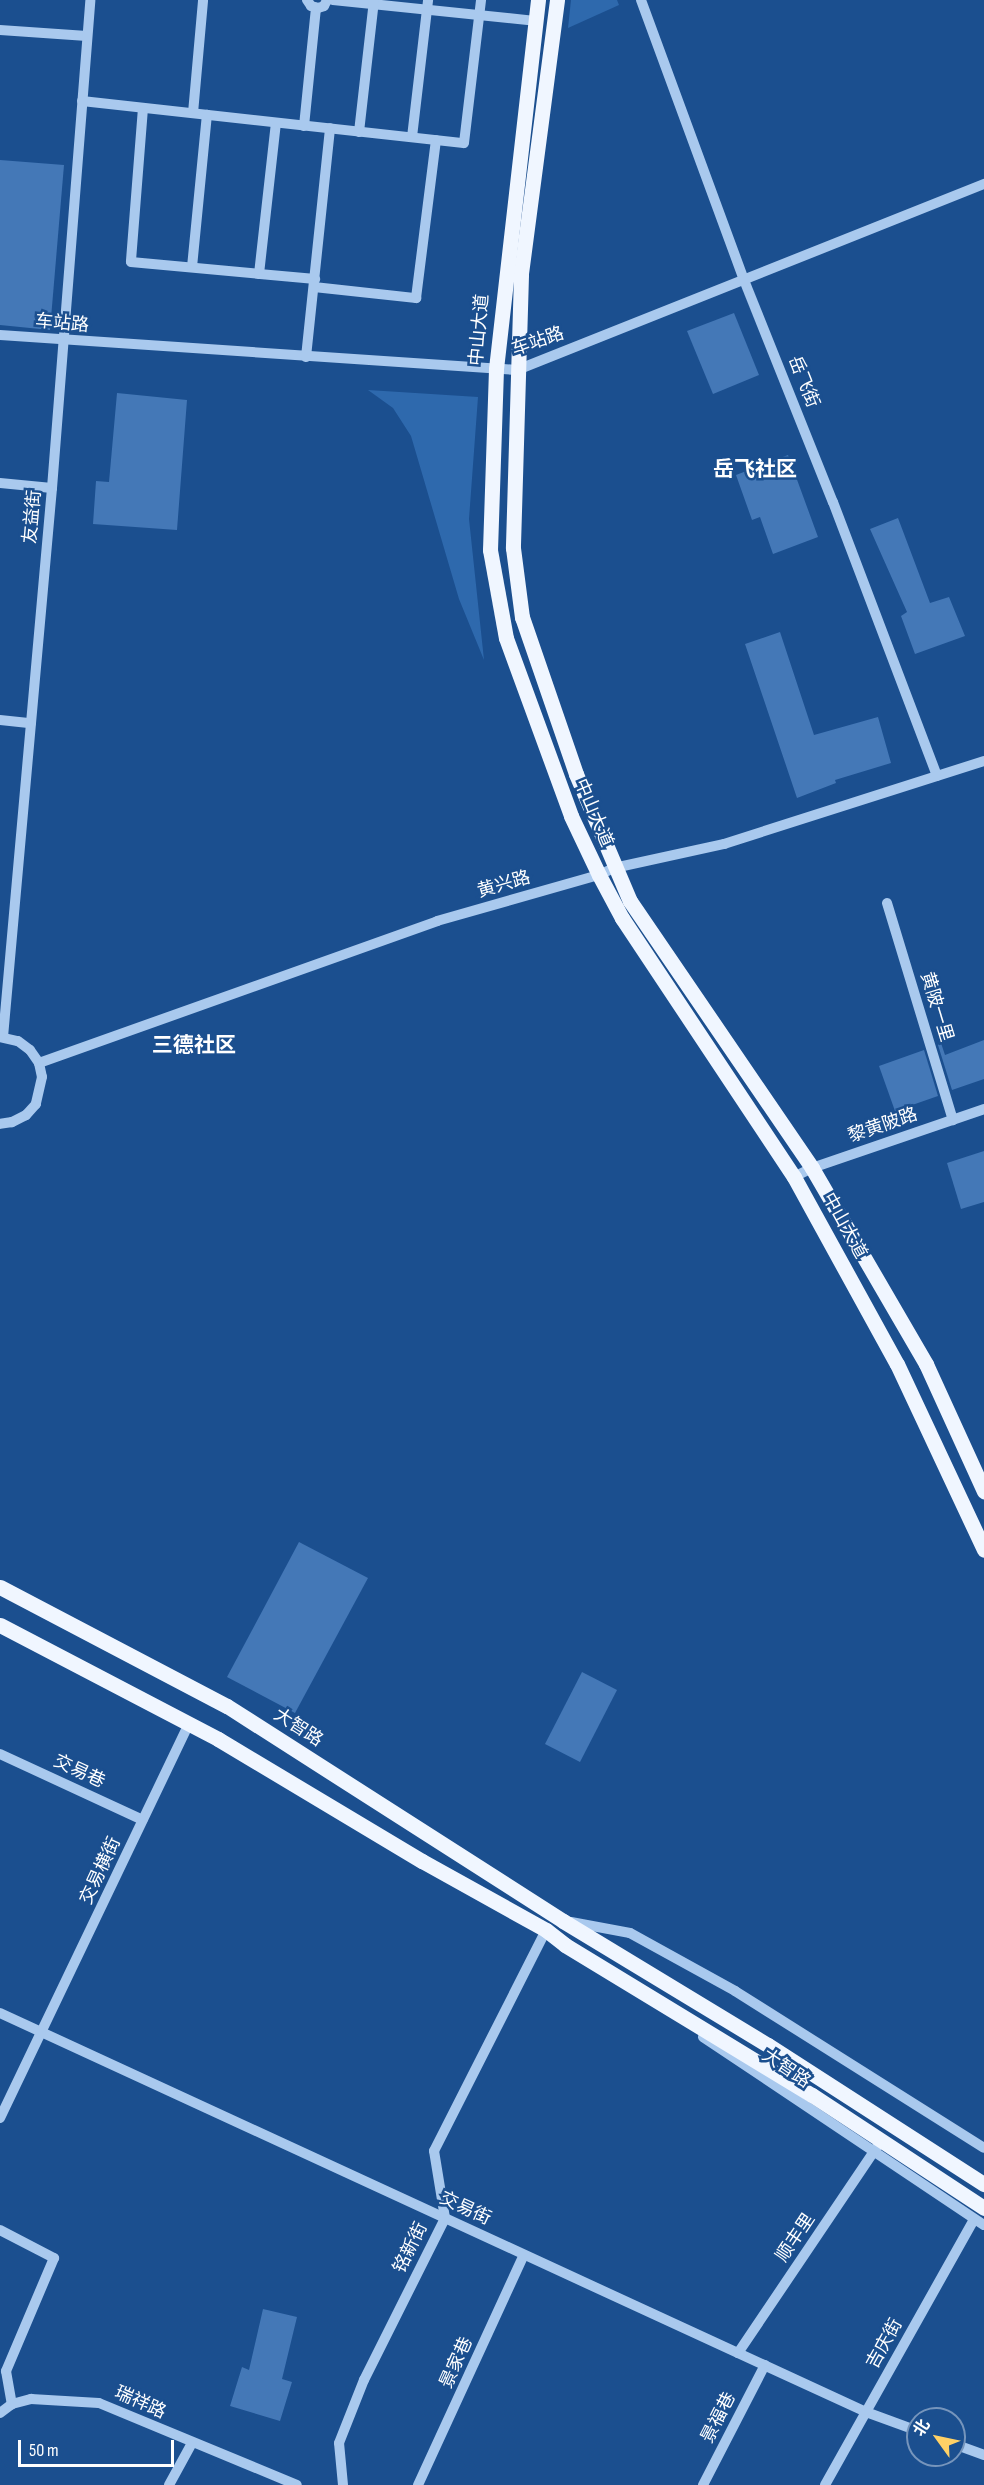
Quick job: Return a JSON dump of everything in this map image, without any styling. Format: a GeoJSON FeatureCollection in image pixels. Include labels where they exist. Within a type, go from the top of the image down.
{"type":"FeatureCollection","features":[{"type":"Feature","properties":{"kind":"main road","name":"中山大道"},"geometry":{"type":"LineString","coordinates":[[538,0],[496,369],[490,550],[506,638],[571,816],[599,875],[622,918],[794,1177],[897,1364],[984,1550]]}},
{"type":"Feature","properties":{"kind":"main road","name":"中山大道"},"geometry":{"type":"LineString","coordinates":[[557,0],[521,274],[513,548],[522,617],[541,678],[614,868],[630,901],[812,1168],[926,1364],[984,1491]]}},
{"type":"Feature","properties":{"kind":"main road","name":"大智路"},"geometry":{"type":"LineString","coordinates":[[0,1587],[227,1706],[563,1921],[768,2045],[984,2184]]}},
{"type":"Feature","properties":{"kind":"main road","name":"大智路"},"geometry":{"type":"LineString","coordinates":[[0,1625],[189,1724],[546,1930],[565,1945],[772,2070],[981,2217]]}},
{"type":"Feature","properties":{"kind":"street","name":"友益街"},"geometry":{"type":"LineString","coordinates":[[2,1037],[52,488],[90,0]]}},
{"type":"Feature","properties":{"kind":"street"},"geometry":{"type":"LineString","coordinates":[[193,114],[203,0]]}},
{"type":"Feature","properties":{"kind":"street"},"geometry":{"type":"LineString","coordinates":[[307,0],[316,8]]}},
{"type":"Feature","properties":{"kind":"street"},"geometry":{"type":"LineString","coordinates":[[316,8],[324,6],[327,0]]}},
{"type":"Feature","properties":{"kind":"street"},"geometry":{"type":"LineString","coordinates":[[333,0],[427,5],[479,15],[535,21]]}},
{"type":"Feature","properties":{"kind":"street"},"geometry":{"type":"LineString","coordinates":[[82,101],[464,143],[481,0]]}},
{"type":"Feature","properties":{"kind":"street","name":"岳飞街"},"geometry":{"type":"LineString","coordinates":[[641,0],[744,280],[833,502],[937,776]]}},
{"type":"Feature","properties":{"kind":"street"},"geometry":{"type":"LineString","coordinates":[[359,132],[374,2]]}},
{"type":"Feature","properties":{"kind":"street"},"geometry":{"type":"LineString","coordinates":[[412,137],[427,5]]}},
{"type":"Feature","properties":{"kind":"street"},"geometry":{"type":"LineString","coordinates":[[304,126],[316,8]]}},
{"type":"Feature","properties":{"kind":"street"},"geometry":{"type":"LineString","coordinates":[[0,30],[87,36]]}},
{"type":"Feature","properties":{"kind":"street"},"geometry":{"type":"LineString","coordinates":[[143,108],[131,262],[259,274],[416,298],[436,140]]}},
{"type":"Feature","properties":{"kind":"street"},"geometry":{"type":"LineString","coordinates":[[192,267],[207,115]]}},
{"type":"Feature","properties":{"kind":"street"},"geometry":{"type":"LineString","coordinates":[[259,274],[276,123]]}},
{"type":"Feature","properties":{"kind":"street"},"geometry":{"type":"LineString","coordinates":[[306,357],[330,128]]}},
{"type":"Feature","properties":{"kind":"street","name":"车站路"},"geometry":{"type":"LineString","coordinates":[[0,335],[517,370],[984,184]]}},
{"type":"Feature","properties":{"kind":"street"},"geometry":{"type":"LineString","coordinates":[[0,483],[52,488]]}},
{"type":"Feature","properties":{"kind":"street"},"geometry":{"type":"LineString","coordinates":[[0,720],[31,723]]}},
{"type":"Feature","properties":{"kind":"street","name":"黄兴路"},"geometry":{"type":"LineString","coordinates":[[39,1063],[437,921],[599,875],[614,868],[724,844],[984,760]]}},
{"type":"Feature","properties":{"kind":"street","name":"黄陂一里"},"geometry":{"type":"LineString","coordinates":[[887,903],[953,1120]]}},
{"type":"Feature","properties":{"kind":"street"},"geometry":{"type":"LineString","coordinates":[[0,941],[12,946]]}},
{"type":"Feature","properties":{"kind":"street"},"geometry":{"type":"LineString","coordinates":[[0,1124],[12,1122],[26,1115],[36,1104],[42,1083],[39,1063],[30,1050],[18,1041],[2,1037]]}},
{"type":"Feature","properties":{"kind":"street","name":"黎黄陂路"},"geometry":{"type":"LineString","coordinates":[[794,1177],[812,1168],[984,1109]]}},
{"type":"Feature","properties":{"kind":"street","name":"交易横街"},"geometry":{"type":"LineString","coordinates":[[0,2118],[189,1724]]}},
{"type":"Feature","properties":{"kind":"street","name":"交易巷"},"geometry":{"type":"LineString","coordinates":[[0,1754],[143,1820]]}},
{"type":"Feature","properties":{"kind":"street","name":"大智路"},"geometry":{"type":"LineString","coordinates":[[563,1921],[630,1933],[735,1991],[984,2148]]}},
{"type":"Feature","properties":{"kind":"street","name":"铭新街"},"geometry":{"type":"LineString","coordinates":[[343,2485],[339,2443],[364,2380],[445,2218],[434,2151],[546,1930]]}},
{"type":"Feature","properties":{"kind":"street","name":"交易街"},"geometry":{"type":"LineString","coordinates":[[0,2013],[866,2412],[906,2427]]}},
{"type":"Feature","properties":{"kind":"street","name":"顺丰里"},"geometry":{"type":"LineString","coordinates":[[738,2353],[877,2146]]}},
{"type":"Feature","properties":{"kind":"street","name":"吉庆街"},"geometry":{"type":"LineString","coordinates":[[825,2485],[981,2217]]}},
{"type":"Feature","properties":{"kind":"street"},"geometry":{"type":"LineString","coordinates":[[0,2230],[54,2258],[6,2371],[12,2404]]}},
{"type":"Feature","properties":{"kind":"street","name":"景家巷"},"geometry":{"type":"LineString","coordinates":[[418,2485],[524,2255]]}},
{"type":"Feature","properties":{"kind":"street","name":"景福巷"},"geometry":{"type":"LineString","coordinates":[[703,2485],[765,2365]]}},
{"type":"Feature","properties":{"kind":"street","name":"瑞祥路"},"geometry":{"type":"LineString","coordinates":[[0,2413],[12,2404],[31,2399],[99,2403],[192,2444],[297,2485]]}},
{"type":"Feature","properties":{"kind":"street"},"geometry":{"type":"LineString","coordinates":[[169,2485],[192,2444]]}},
{"type":"Feature","properties":{"kind":"street"},"geometry":{"type":"LineString","coordinates":[[966,2448],[984,2455]]}},
{"type":"Feature","properties":{"kind":"shaded area"},"geometry":{"type":"Polygon","coordinates":[[[571,0],[617,0],[619,5],[568,28],[571,0]]]}},
{"type":"Feature","properties":{"kind":"shaded area"},"geometry":{"type":"Polygon","coordinates":[[[368,390],[478,397],[469,519],[484,660],[459,599],[411,436],[393,408],[368,390]]]}},
{"type":"Feature","properties":{"kind":"building"},"geometry":{"type":"Polygon","coordinates":[[[0,160],[64,165],[50,330],[0,325],[0,160]]]}},
{"type":"Feature","properties":{"kind":"building"},"geometry":{"type":"Polygon","coordinates":[[[734,313],[759,375],[713,394],[687,331],[734,313]]]}},
{"type":"Feature","properties":{"kind":"building"},"geometry":{"type":"Polygon","coordinates":[[[117,393],[187,400],[177,530],[93,524],[96,481],[109,482],[117,393]]]}},
{"type":"Feature","properties":{"kind":"building"},"geometry":{"type":"Polygon","coordinates":[[[788,455],[818,537],[773,554],[760,517],[752,520],[736,475],[788,455]]]}},
{"type":"Feature","properties":{"kind":"building"},"geometry":{"type":"Polygon","coordinates":[[[898,518],[930,603],[949,597],[965,636],[915,654],[901,616],[907,612],[870,529],[898,518]]]}},
{"type":"Feature","properties":{"kind":"building"},"geometry":{"type":"Polygon","coordinates":[[[780,632],[814,735],[878,717],[891,763],[835,780],[836,783],[797,798],[745,644],[780,632]]]}},
{"type":"Feature","properties":{"kind":"building"},"geometry":{"type":"Polygon","coordinates":[[[984,1040],[984,1079],[952,1090],[938,1045],[941,1043],[945,1055],[984,1040]]]}},
{"type":"Feature","properties":{"kind":"building"},"geometry":{"type":"Polygon","coordinates":[[[924,1050],[938,1096],[895,1111],[879,1066],[924,1050]]]}},
{"type":"Feature","properties":{"kind":"building"},"geometry":{"type":"Polygon","coordinates":[[[984,1151],[984,1202],[961,1209],[947,1163],[984,1151]]]}},
{"type":"Feature","properties":{"kind":"building"},"geometry":{"type":"Polygon","coordinates":[[[299,1542],[368,1578],[295,1713],[227,1677],[299,1542]]]}},
{"type":"Feature","properties":{"kind":"building"},"geometry":{"type":"Polygon","coordinates":[[[582,1672],[617,1690],[580,1762],[545,1744],[582,1672]]]}},
{"type":"Feature","properties":{"kind":"building"},"geometry":{"type":"Polygon","coordinates":[[[263,2309],[297,2317],[282,2379],[292,2382],[280,2421],[230,2406],[242,2367],[249,2370],[263,2309]]]}},
{"type":"Feature","properties":{"kind":"district","name":"岳飞社区"},"geometry":{"type":"Point","coordinates":[755,470]}},
{"type":"Feature","properties":{"kind":"district","name":"三德社区"},"geometry":{"type":"Point","coordinates":[194,1046]}}]}
